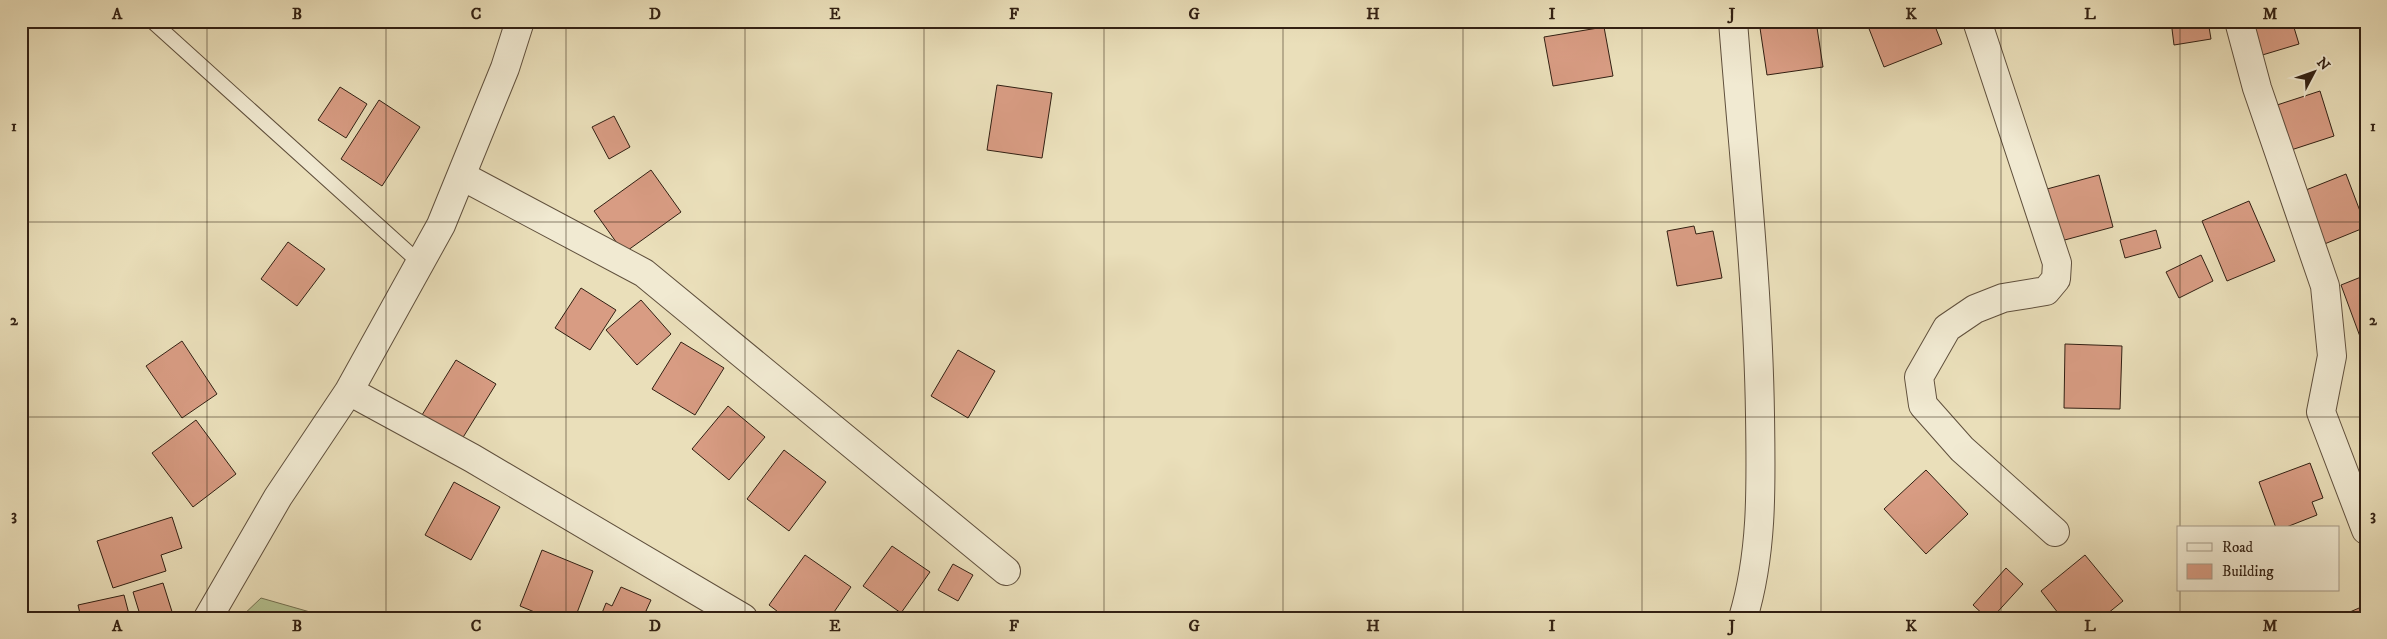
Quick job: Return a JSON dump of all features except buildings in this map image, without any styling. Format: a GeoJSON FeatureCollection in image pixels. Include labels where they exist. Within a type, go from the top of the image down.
{"type":"FeatureCollection","features":[{"type":"Feature","properties":{"kind":"street"},"geometry":{"type":"LineString","coordinates":[[208,618],[278,497],[349,391],[441,225],[505,68],[520,21]]}},
{"type":"Feature","properties":{"kind":"street"},"geometry":{"type":"LineString","coordinates":[[1732,21],[1759,360],[1761,482],[1758,544],[1743,618]]}},
{"type":"Feature","properties":{"kind":"street"},"geometry":{"type":"LineString","coordinates":[[1977,21],[2057,263],[2056,279],[2046,291],[2003,298],[1975,308],[1947,328],[1919,377],[1923,406],[1962,449],[2055,532]]}},
{"type":"Feature","properties":{"kind":"street"},"geometry":{"type":"LineString","coordinates":[[2239,21],[2257,88],[2325,286],[2332,356],[2321,412],[2366,530]]}},
{"type":"Feature","properties":{"kind":"street"},"geometry":{"type":"LineString","coordinates":[[462,176],[644,273],[1006,572]]}},
{"type":"Feature","properties":{"kind":"street"},"geometry":{"type":"LineString","coordinates":[[349,391],[472,458],[743,618]]}},
{"type":"Feature","properties":{"kind":"lane"},"geometry":{"type":"LineString","coordinates":[[152,21],[420,263]]}},
{"type":"Feature","properties":{"kind":"green space"},"geometry":{"type":"Polygon","coordinates":[[[261,598],[331,618],[240,618],[261,598]]]}}]}
